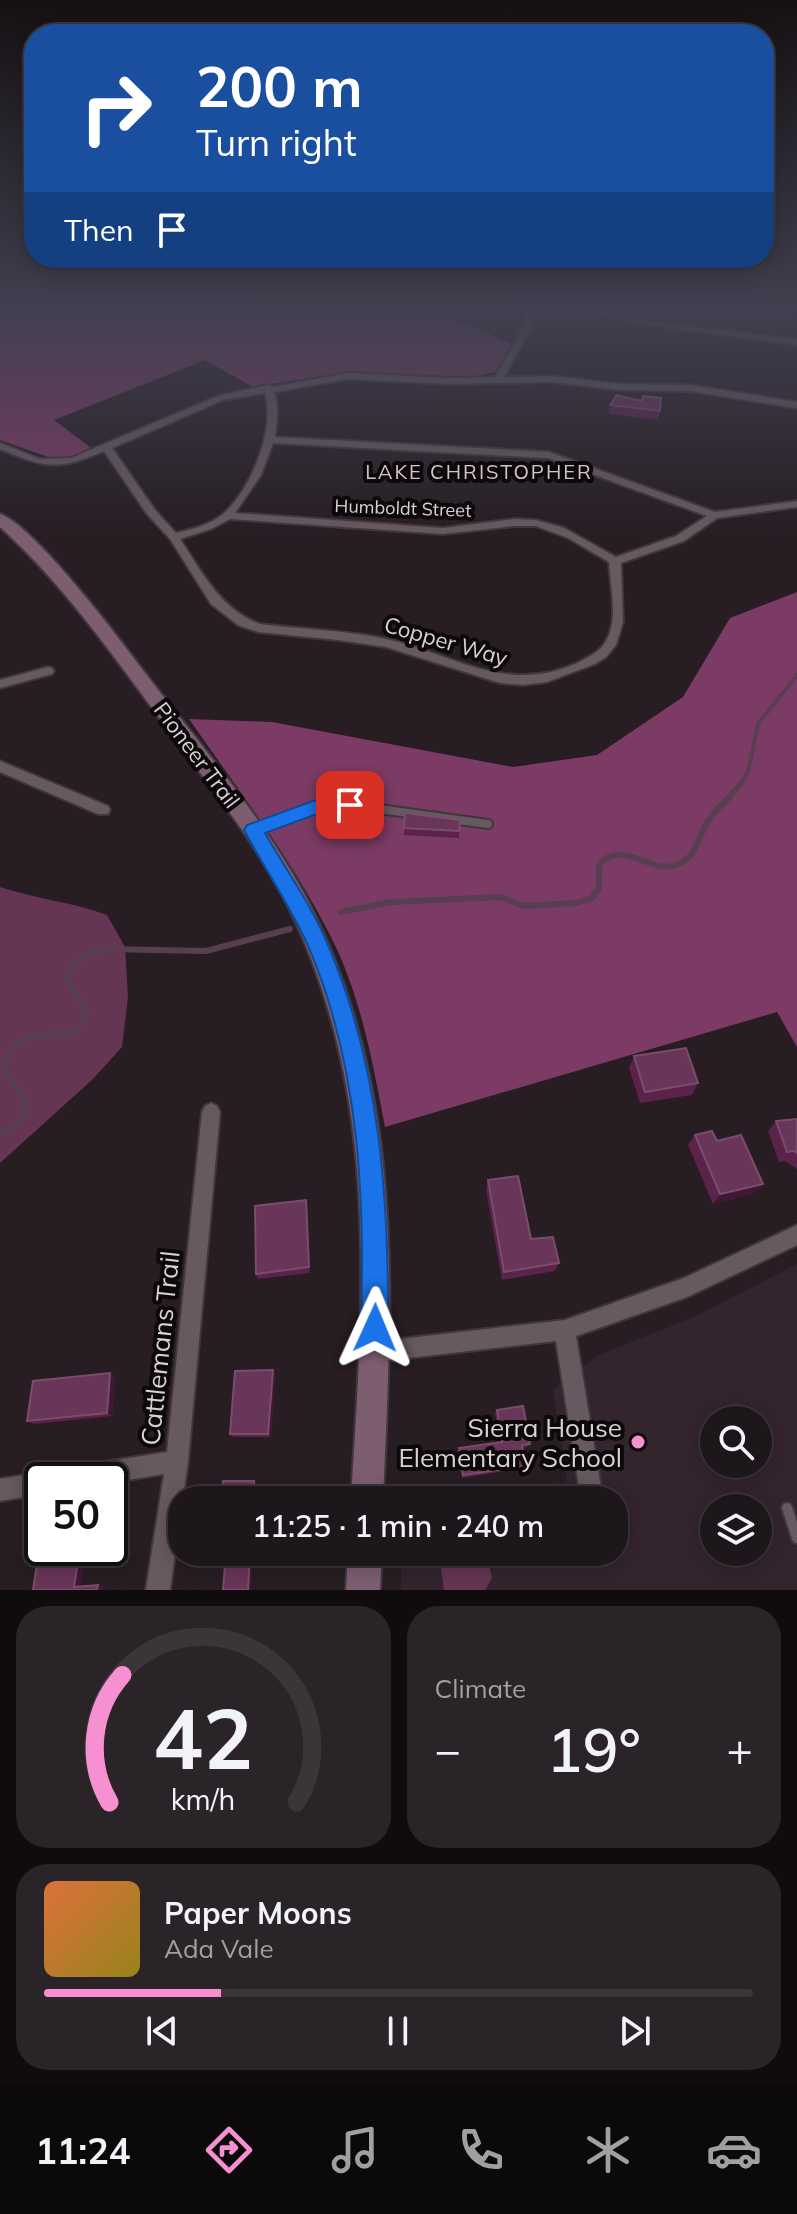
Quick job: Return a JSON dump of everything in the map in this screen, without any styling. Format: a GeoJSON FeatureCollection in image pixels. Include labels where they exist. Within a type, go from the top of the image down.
{"type":"FeatureCollection","features":[{"type":"Feature","properties":{"kind":"main road","name":"Pioneer Trail"},"geometry":{"type":"LineString","coordinates":[[0,519],[42,556],[82,601],[253,830],[318,945],[342,1011],[361,1085],[377,1227],[368,1486]]}},
{"type":"Feature","properties":{"kind":"main road"},"geometry":{"type":"LineString","coordinates":[[363,1590],[364,1566]]}},
{"type":"Feature","properties":{"kind":"street"},"geometry":{"type":"LineString","coordinates":[[0,446],[49,463],[84,458],[207,403],[281,386]]}},
{"type":"Feature","properties":{"kind":"street"},"geometry":{"type":"LineString","coordinates":[[613,386],[716,390],[797,405]]}},
{"type":"Feature","properties":{"kind":"street"},"geometry":{"type":"LineString","coordinates":[[174,537],[227,516],[251,482],[269,440],[274,411],[268,388]]}},
{"type":"Feature","properties":{"kind":"street"},"geometry":{"type":"LineString","coordinates":[[269,440],[538,454],[714,515],[797,504]]}},
{"type":"Feature","properties":{"kind":"street","name":"Copper Way"},"geometry":{"type":"LineString","coordinates":[[107,448],[151,512],[174,537],[215,601],[242,622],[258,628],[389,643],[475,675],[503,680],[548,678],[587,663],[604,652],[614,639],[615,561]]}},
{"type":"Feature","properties":{"kind":"street"},"geometry":{"type":"LineString","coordinates":[[615,561],[697,532],[714,515]]}},
{"type":"Feature","properties":{"kind":"street","name":"Humboldt Street"},"geometry":{"type":"LineString","coordinates":[[227,516],[443,531],[471,531],[528,522],[561,531],[615,561]]}},
{"type":"Feature","properties":{"kind":"street"},"geometry":{"type":"LineString","coordinates":[[0,684],[48,671]]}},
{"type":"Feature","properties":{"kind":"street"},"geometry":{"type":"LineString","coordinates":[[0,766],[103,810]]}},
{"type":"Feature","properties":{"kind":"street","name":"Cattlemans Trail"},"geometry":{"type":"LineString","coordinates":[[158,1590],[177,1461],[211,1112]]}},
{"type":"Feature","properties":{"kind":"street"},"geometry":{"type":"LineString","coordinates":[[374,1352],[565,1330],[687,1287],[797,1235]]}},
{"type":"Feature","properties":{"kind":"street"},"geometry":{"type":"LineString","coordinates":[[565,1330],[590,1486]]}},
{"type":"Feature","properties":{"kind":"street"},"geometry":{"type":"LineString","coordinates":[[128,1469],[177,1461]]}},
{"type":"Feature","properties":{"kind":"street"},"geometry":{"type":"LineString","coordinates":[[0,1490],[24,1486]]}},
{"type":"Feature","properties":{"kind":"lane"},"geometry":{"type":"LineString","coordinates":[[253,830],[313,808],[350,805],[488,824]]}},
{"type":"Feature","properties":{"kind":"lane"},"geometry":{"type":"LineString","coordinates":[[787,1508],[797,1538]]}},
{"type":"Feature","properties":{"kind":"shaded area"},"geometry":{"type":"Polygon","coordinates":[[[0,386],[139,386],[54,420],[94,450],[62,459],[0,440],[0,386]]]}},
{"type":"Feature","properties":{"kind":"shaded area"},"geometry":{"type":"Polygon","coordinates":[[[797,592],[797,1047],[777,1012],[385,1127],[358,1007],[332,939],[283,854],[189,719],[272,722],[513,767],[597,755],[683,697],[730,618],[797,592]]]}},
{"type":"Feature","properties":{"kind":"shaded area"},"geometry":{"type":"Polygon","coordinates":[[[0,887],[107,915],[125,947],[128,997],[122,1047],[93,1079],[0,1163],[0,887]]]}},
{"type":"Feature","properties":{"kind":"shaded area","name":"Sierra House Elementary School"},"geometry":{"type":"Polygon","coordinates":[[[797,1264],[797,1590],[401,1590],[401,1566],[628,1566],[628,1486],[533,1486],[567,1482],[553,1389],[597,1356],[696,1316],[797,1264]]]}},
{"type":"Feature","properties":{"kind":"shaded area"},"geometry":{"type":"Polygon","coordinates":[[[441,1566],[489,1566],[492,1578],[485,1590],[444,1590],[441,1566]]]}},
{"type":"Feature","properties":{"kind":"building"},"geometry":{"type":"Polygon","coordinates":[[[617,395],[642,401],[643,396],[661,398],[660,411],[610,405],[617,395]]]}},
{"type":"Feature","properties":{"kind":"building"},"geometry":{"type":"Polygon","coordinates":[[[405,813],[460,820],[459,831],[404,828],[405,813]]]}},
{"type":"Feature","properties":{"kind":"building"},"geometry":{"type":"Polygon","coordinates":[[[686,1048],[698,1083],[645,1092],[634,1056],[686,1048]]]}},
{"type":"Feature","properties":{"kind":"building"},"geometry":{"type":"Polygon","coordinates":[[[797,1119],[797,1153],[787,1152],[776,1121],[797,1119]]]}},
{"type":"Feature","properties":{"kind":"building"},"geometry":{"type":"Polygon","coordinates":[[[712,1131],[717,1141],[741,1135],[763,1184],[720,1194],[695,1135],[712,1131]]]}},
{"type":"Feature","properties":{"kind":"building"},"geometry":{"type":"Polygon","coordinates":[[[518,1176],[531,1239],[553,1237],[559,1263],[504,1272],[488,1180],[518,1176]]]}},
{"type":"Feature","properties":{"kind":"building"},"geometry":{"type":"Polygon","coordinates":[[[306,1200],[309,1267],[256,1274],[255,1206],[306,1200]]]}},
{"type":"Feature","properties":{"kind":"building"},"geometry":{"type":"Polygon","coordinates":[[[273,1370],[268,1434],[230,1434],[235,1371],[273,1370]]]}},
{"type":"Feature","properties":{"kind":"building"},"geometry":{"type":"Polygon","coordinates":[[[110,1373],[107,1413],[27,1421],[33,1381],[110,1373]]]}},
{"type":"Feature","properties":{"kind":"building"},"geometry":{"type":"Polygon","coordinates":[[[523,1406],[530,1444],[522,1445],[525,1466],[463,1475],[459,1448],[502,1442],[497,1410],[523,1406]]]}},
{"type":"Feature","properties":{"kind":"building"},"geometry":{"type":"Polygon","coordinates":[[[223,1481],[254,1481],[254,1486],[223,1486],[223,1481]]]}},
{"type":"Feature","properties":{"kind":"building"},"geometry":{"type":"Polygon","coordinates":[[[37,1566],[77,1566],[74,1587],[98,1585],[97,1590],[33,1590],[37,1566]]]}},
{"type":"Feature","properties":{"kind":"building"},"geometry":{"type":"Polygon","coordinates":[[[225,1566],[249,1566],[248,1590],[223,1590],[225,1566]]]}},
{"type":"Feature","properties":{"kind":"waterway"},"geometry":{"type":"LineString","coordinates":[[740,785],[748,772],[758,724],[797,675]]}},
{"type":"Feature","properties":{"kind":"waterway"},"geometry":{"type":"LineString","coordinates":[[341,912],[391,902],[501,897],[523,906],[576,903],[592,898],[599,888],[599,865],[609,857],[629,856],[660,866],[681,863],[694,850],[708,821],[741,783]]}},
{"type":"Feature","properties":{"kind":"waterway"},"geometry":{"type":"LineString","coordinates":[[0,1133],[13,1128],[25,1114],[23,1096],[4,1069],[12,1046],[28,1037],[75,1032],[84,1021],[86,1009],[66,978],[81,958],[104,949],[206,951],[290,929]]}},
{"type":"Feature","properties":{"kind":"place","name":"Sierra House Elementary School"},"geometry":{"type":"Point","coordinates":[638,1442]}},
{"type":"Feature","properties":{"kind":"district","name":"LAKE CHRISTOPHER"},"geometry":{"type":"Point","coordinates":[479,471]}},
{"type":"Feature","properties":{"kind":"route"},"geometry":{"type":"LineString","coordinates":[[350,805],[313,808],[253,830],[300,908],[318,945],[346,1025],[361,1085],[377,1227],[375,1328]]}}]}
